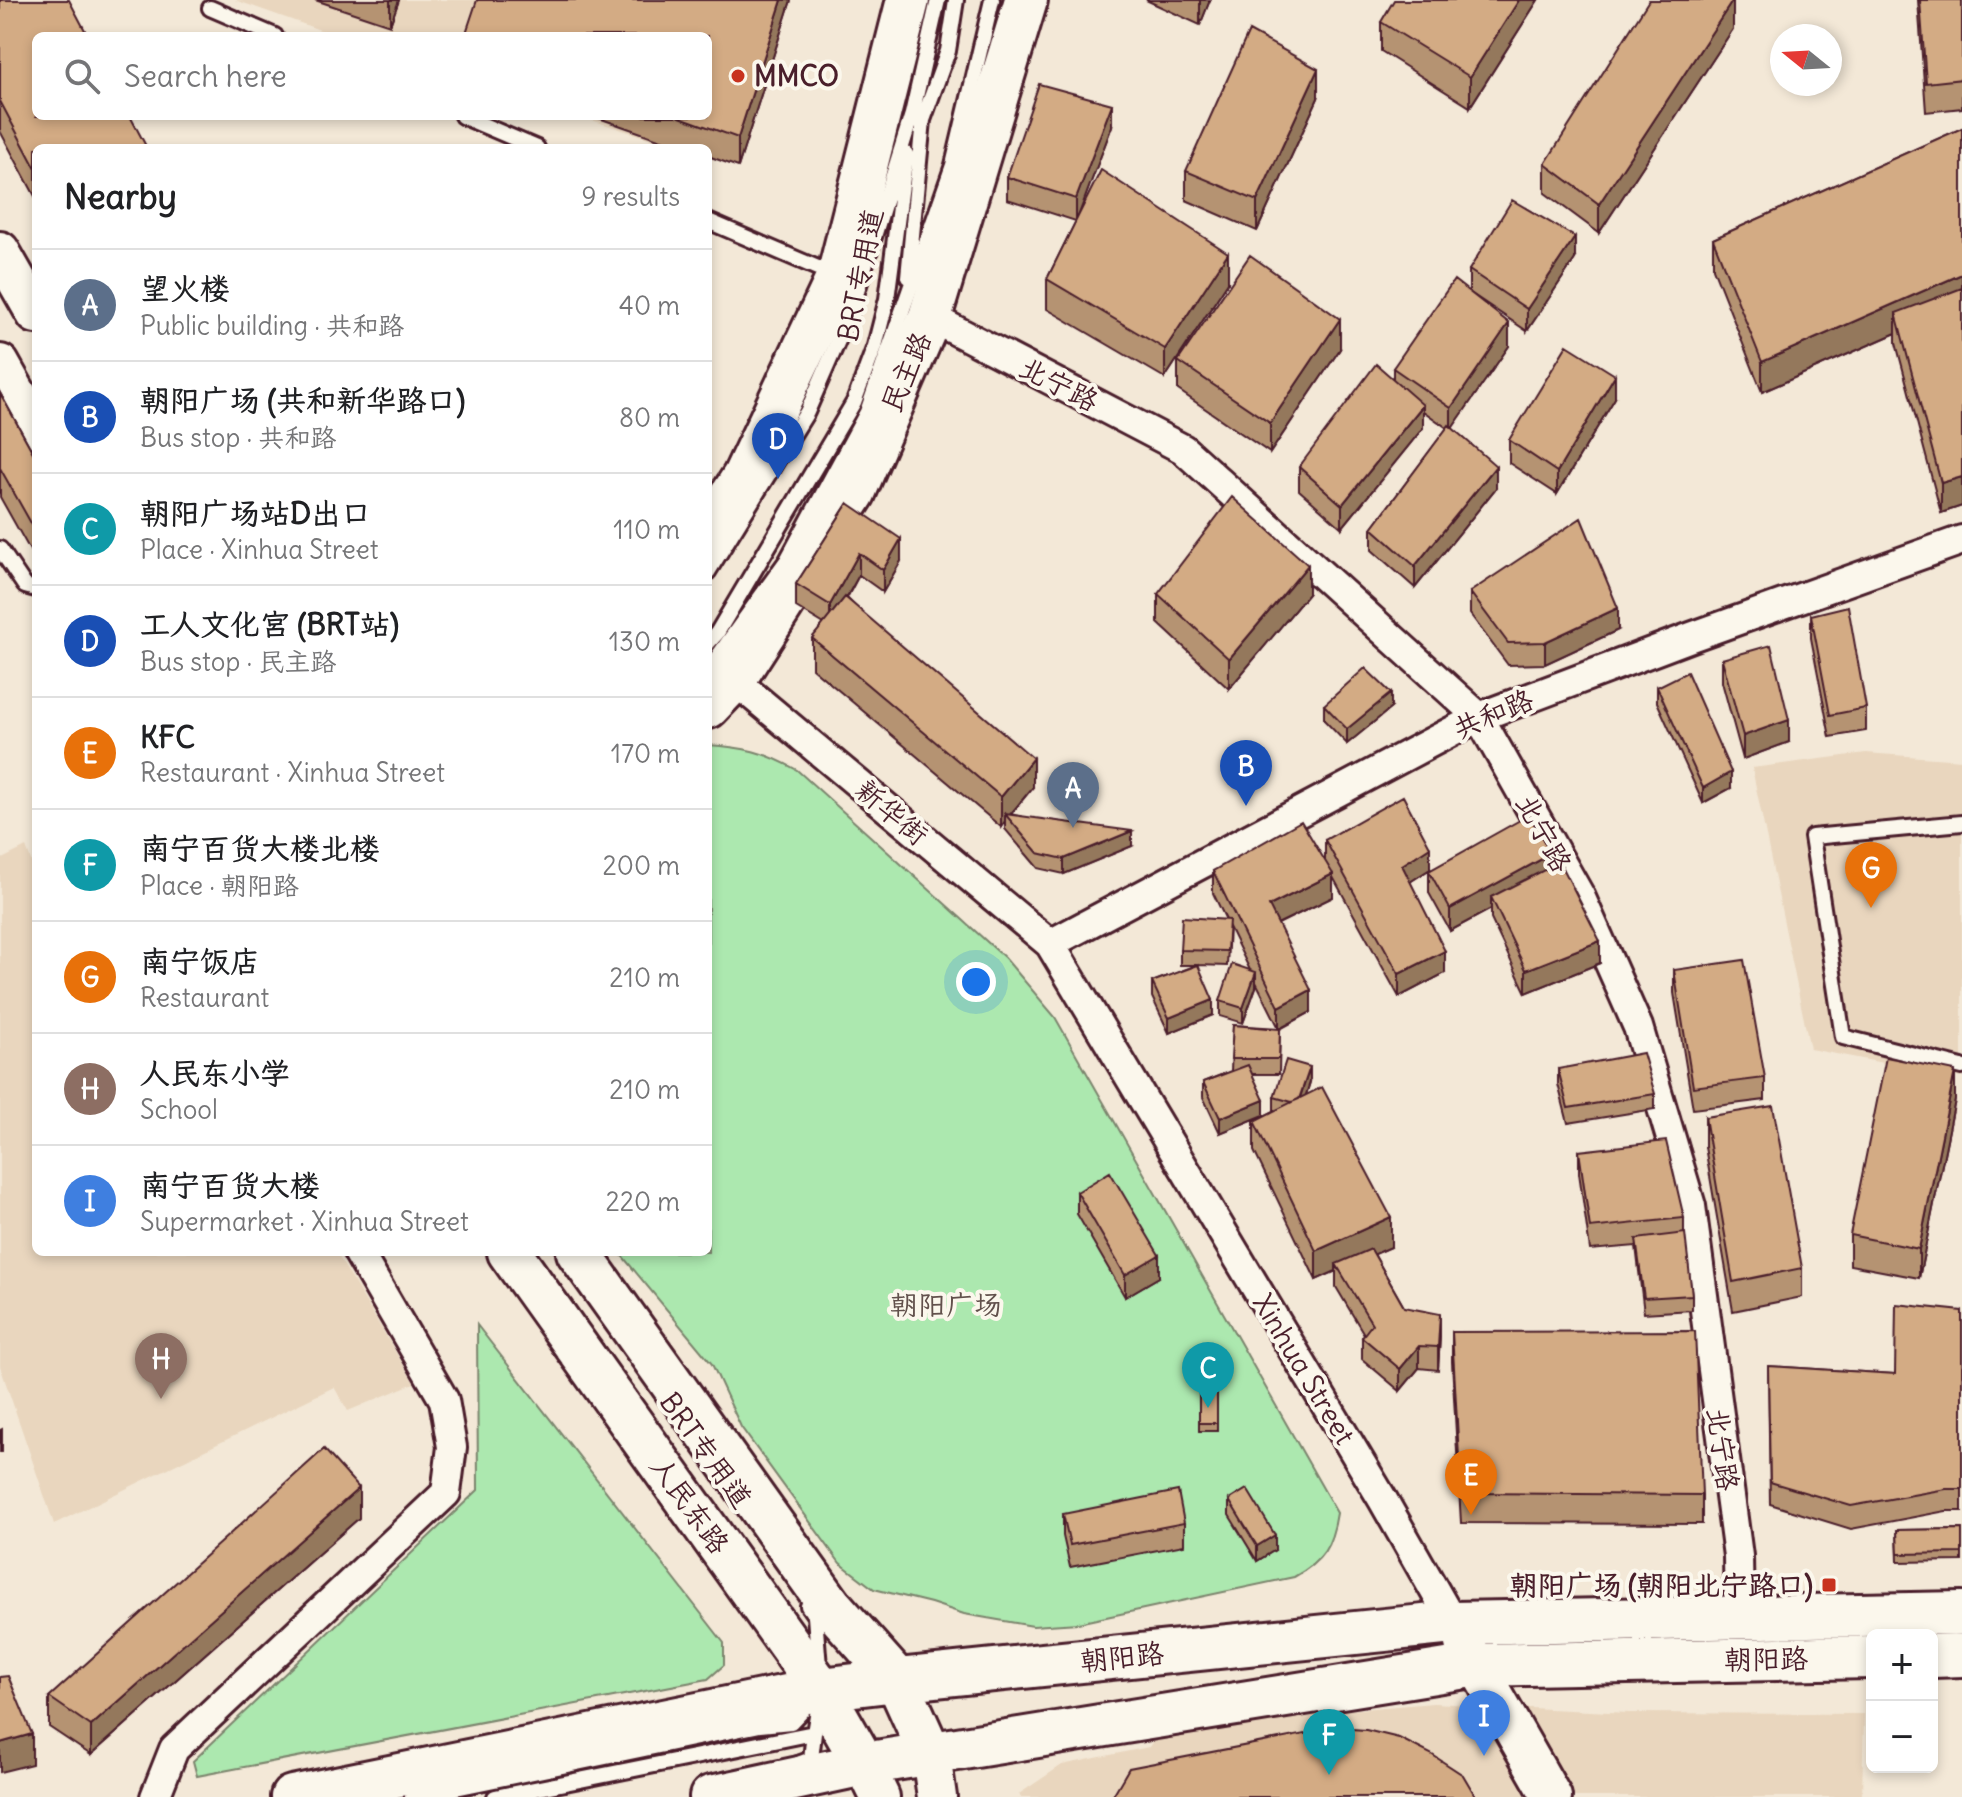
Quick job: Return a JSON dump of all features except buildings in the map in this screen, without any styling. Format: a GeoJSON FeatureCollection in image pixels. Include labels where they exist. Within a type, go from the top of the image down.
{"type":"FeatureCollection","features":[{"type":"Feature","properties":{"kind":"main road"},"geometry":{"type":"LineString","coordinates":[[712,527],[744,476],[838,277],[908,0]]}},
{"type":"Feature","properties":{"kind":"main road","name":"民主路"},"geometry":{"type":"LineString","coordinates":[[717,686],[854,493],[1026,0]]}},
{"type":"Feature","properties":{"kind":"main road","name":"人民东路"},"geometry":{"type":"LineString","coordinates":[[512,1256],[821,1689],[872,1780]]}},
{"type":"Feature","properties":{"kind":"main road","name":"人民东路"},"geometry":{"type":"LineString","coordinates":[[581,1256],[830,1605],[897,1680],[931,1755]]}},
{"type":"Feature","properties":{"kind":"main road","name":"朝阳路"},"geometry":{"type":"LineString","coordinates":[[292,1797],[821,1689],[897,1680],[1453,1623],[1962,1613]]}},
{"type":"Feature","properties":{"kind":"main road"},"geometry":{"type":"LineString","coordinates":[[1938,1656],[1962,1655]]}},
{"type":"Feature","properties":{"kind":"main road","name":"朝阳路"},"geometry":{"type":"LineString","coordinates":[[706,1796],[872,1780],[931,1755],[1478,1665],[1866,1657]]}},
{"type":"Feature","properties":{"kind":"street"},"geometry":{"type":"LineString","coordinates":[[0,251],[32,307]]}},
{"type":"Feature","properties":{"kind":"street","name":"北宁路"},"geometry":{"type":"LineString","coordinates":[[917,311],[1183,449],[1479,717],[1580,896],[1638,1027],[1686,1191],[1693,1222],[1738,1556],[1739,1617]]}},
{"type":"Feature","properties":{"kind":"street"},"geometry":{"type":"LineString","coordinates":[[0,364],[32,421]]}},
{"type":"Feature","properties":{"kind":"street","name":"共和路"},"geometry":{"type":"LineString","coordinates":[[1050,944],[1479,717],[1962,540]]}},
{"type":"Feature","properties":{"kind":"street","name":"新华街"},"geometry":{"type":"LineString","coordinates":[[717,686],[1050,944]]}},
{"type":"Feature","properties":{"kind":"street","name":"Xinhua Street"},"geometry":{"type":"LineString","coordinates":[[1050,944],[1383,1500],[1552,1797]]}},
{"type":"Feature","properties":{"kind":"street"},"geometry":{"type":"LineString","coordinates":[[155,1797],[174,1749],[446,1493],[452,1447],[444,1400],[360,1256]]}},
{"type":"Feature","properties":{"kind":"street"},"geometry":{"type":"LineString","coordinates":[[931,1755],[937,1797]]}},
{"type":"Feature","properties":{"kind":"lane","name":"BRT专用道"},"geometry":{"type":"LineString","coordinates":[[712,566],[807,412],[851,311],[912,114],[938,0]]}},
{"type":"Feature","properties":{"kind":"lane","name":"BRT专用道"},"geometry":{"type":"LineString","coordinates":[[917,311],[923,120],[948,51],[956,0]]}},
{"type":"Feature","properties":{"kind":"lane","name":"BRT专用道"},"geometry":{"type":"LineString","coordinates":[[917,311],[992,0]]}},
{"type":"Feature","properties":{"kind":"lane"},"geometry":{"type":"LineString","coordinates":[[210,8],[266,32]]}},
{"type":"Feature","properties":{"kind":"lane","name":"BRT专用道"},"geometry":{"type":"LineString","coordinates":[[712,639],[854,402],[875,346],[887,299],[912,114]]}},
{"type":"Feature","properties":{"kind":"lane"},"geometry":{"type":"LineString","coordinates":[[471,120],[528,144]]}},
{"type":"Feature","properties":{"kind":"lane"},"geometry":{"type":"LineString","coordinates":[[712,223],[838,277]]}},
{"type":"Feature","properties":{"kind":"lane"},"geometry":{"type":"LineString","coordinates":[[0,549],[25,586],[32,588]]}},
{"type":"Feature","properties":{"kind":"lane"},"geometry":{"type":"LineString","coordinates":[[1962,823],[1812,837],[1843,1037],[1962,1067]]}},
{"type":"Feature","properties":{"kind":"lane"},"geometry":{"type":"LineString","coordinates":[[706,1796],[742,1786],[811,1759],[821,1689],[815,1616],[798,1592]]}},
{"type":"Feature","properties":{"kind":"lane"},"geometry":{"type":"LineString","coordinates":[[774,1597],[821,1689]]}},
{"type":"Feature","properties":{"kind":"lane"},"geometry":{"type":"LineString","coordinates":[[412,1797],[760,1725],[791,1722],[821,1689]]}},
{"type":"Feature","properties":{"kind":"lane"},"geometry":{"type":"LineString","coordinates":[[495,1797],[814,1733]]}},
{"type":"Feature","properties":{"kind":"shaded area","name":"MMCO"},"geometry":{"type":"Polygon","coordinates":[[[235,0],[791,0],[738,167],[712,158],[712,144],[666,144],[592,120],[712,120],[712,32],[326,32],[235,0]]]}},
{"type":"Feature","properties":{"kind":"shaded area"},"geometry":{"type":"Polygon","coordinates":[[[1866,753],[1962,760],[1962,1078],[1810,1049],[1752,768],[1866,753]]]}},
{"type":"Feature","properties":{"kind":"shaded area"},"geometry":{"type":"Polygon","coordinates":[[[26,847],[32,863],[32,1256],[338,1256],[414,1383],[348,1411],[334,1387],[54,1524],[0,1366],[0,860],[26,847]]]}},
{"type":"Feature","properties":{"kind":"shaded area"},"geometry":{"type":"Polygon","coordinates":[[[1433,1703],[1629,1713],[1864,1714],[1862,1797],[1021,1797],[1019,1794],[1062,1765],[1149,1747],[1158,1733],[1194,1723],[1433,1703]]]}},
{"type":"Feature","properties":{"kind":"green space","name":"朝阳广场"},"geometry":{"type":"Polygon","coordinates":[[[712,745],[754,752],[797,770],[1005,958],[1055,1017],[1337,1513],[1332,1535],[1319,1558],[1294,1577],[1078,1623],[1033,1626],[964,1614],[874,1589],[840,1563],[741,1427],[712,1364],[622,1256],[712,1256],[712,745]]]}},
{"type":"Feature","properties":{"kind":"green space"},"geometry":{"type":"Polygon","coordinates":[[[477,1325],[724,1643],[724,1665],[708,1679],[197,1776],[193,1761],[478,1490],[477,1325]]]}},
{"type":"Feature","properties":{"kind":"place","name":"MMCO"},"geometry":{"type":"Point","coordinates":[738,76]}},
{"type":"Feature","properties":{"kind":"place","name":"工人文化宫 (BRT站)"},"geometry":{"type":"Point","coordinates":[778,479]}},
{"type":"Feature","properties":{"kind":"place","name":"朝阳广场 (共和新华路口)"},"geometry":{"type":"Point","coordinates":[1246,806]}},
{"type":"Feature","properties":{"kind":"place","name":"望火楼"},"geometry":{"type":"Point","coordinates":[1073,828]}},
{"type":"Feature","properties":{"kind":"place","name":"南宁饭店"},"geometry":{"type":"Point","coordinates":[1871,908]}},
{"type":"Feature","properties":{"kind":"place","name":"人民东小学"},"geometry":{"type":"Point","coordinates":[161,1399]}},
{"type":"Feature","properties":{"kind":"place","name":"朝阳广场站D出口"},"geometry":{"type":"Point","coordinates":[1208,1408]}},
{"type":"Feature","properties":{"kind":"place","name":"KFC"},"geometry":{"type":"Point","coordinates":[1471,1515]}},
{"type":"Feature","properties":{"kind":"place","name":"朝阳广场 (朝阳北宁路口)"},"geometry":{"type":"Point","coordinates":[1829,1585]}},
{"type":"Feature","properties":{"kind":"place","name":"南宁百货大楼"},"geometry":{"type":"Point","coordinates":[1484,1756]}},
{"type":"Feature","properties":{"kind":"place","name":"南宁百货大楼北楼"},"geometry":{"type":"Point","coordinates":[1329,1775]}}]}
